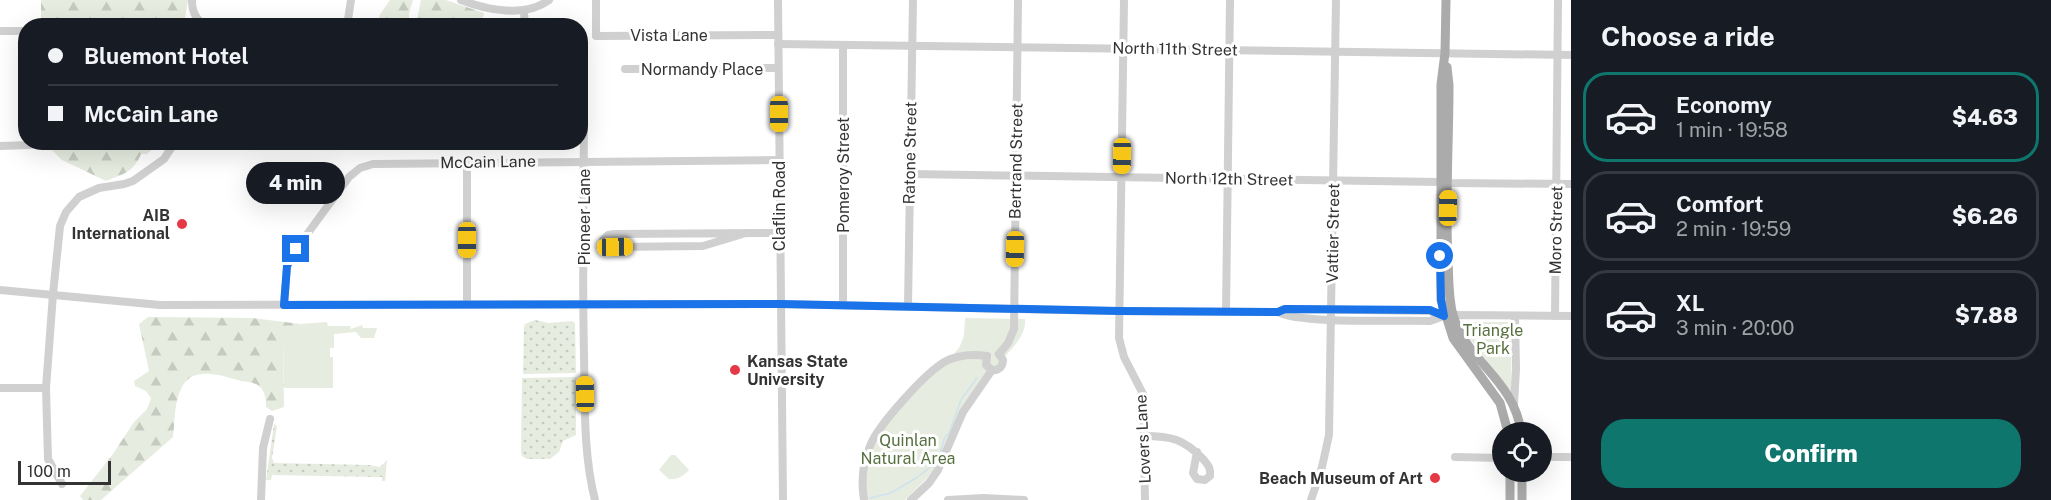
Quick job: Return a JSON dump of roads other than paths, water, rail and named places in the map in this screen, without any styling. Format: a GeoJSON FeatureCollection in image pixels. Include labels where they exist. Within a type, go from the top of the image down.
{"type":"FeatureCollection","features":[{"type":"Feature","properties":{"kind":"main road"},"geometry":{"type":"LineString","coordinates":[[1444,182],[1449,85],[1446,53],[1446,0]]}},
{"type":"Feature","properties":{"kind":"main road"},"geometry":{"type":"LineString","coordinates":[[1446,53],[1441,84],[1441,148],[1449,316],[1453,338],[1500,403],[1505,422]]}},
{"type":"Feature","properties":{"kind":"main road"},"geometry":{"type":"LineString","coordinates":[[1449,316],[1465,341],[1500,382],[1514,404],[1518,422]]}},
{"type":"Feature","properties":{"kind":"main road"},"geometry":{"type":"LineString","coordinates":[[1510,482],[1510,500]]}},
{"type":"Feature","properties":{"kind":"main road"},"geometry":{"type":"LineString","coordinates":[[1522,482],[1522,500]]}},
{"type":"Feature","properties":{"kind":"street"},"geometry":{"type":"LineString","coordinates":[[192,0],[193,13],[196,18]]}},
{"type":"Feature","properties":{"kind":"street"},"geometry":{"type":"LineString","coordinates":[[348,18],[351,0]]}},
{"type":"Feature","properties":{"kind":"street"},"geometry":{"type":"LineString","coordinates":[[461,0],[476,6],[524,12],[541,6],[549,0]]}},
{"type":"Feature","properties":{"kind":"street","name":"Vista Lane"},"geometry":{"type":"LineString","coordinates":[[596,0],[596,36],[778,35]]}},
{"type":"Feature","properties":{"kind":"street","name":"Claflin Road"},"geometry":{"type":"LineString","coordinates":[[778,0],[783,500]]}},
{"type":"Feature","properties":{"kind":"street","name":"Ratone Street"},"geometry":{"type":"LineString","coordinates":[[908,306],[913,0]]}},
{"type":"Feature","properties":{"kind":"street","name":"Bertrand Street"},"geometry":{"type":"LineString","coordinates":[[999,354],[1008,343],[1014,329],[1018,0]]}},
{"type":"Feature","properties":{"kind":"street","name":"Lovers Lane"},"geometry":{"type":"LineString","coordinates":[[1124,0],[1120,343],[1124,357],[1143,394],[1145,500]]}},
{"type":"Feature","properties":{"kind":"street"},"geometry":{"type":"LineString","coordinates":[[1226,311],[1230,0]]}},
{"type":"Feature","properties":{"kind":"street","name":"Vattier Street"},"geometry":{"type":"LineString","coordinates":[[1311,500],[1329,435],[1336,0]]}},
{"type":"Feature","properties":{"kind":"street","name":"Moro Street"},"geometry":{"type":"LineString","coordinates":[[1555,316],[1558,0]]}},
{"type":"Feature","properties":{"kind":"street"},"geometry":{"type":"LineString","coordinates":[[524,12],[524,18]]}},
{"type":"Feature","properties":{"kind":"street"},"geometry":{"type":"LineString","coordinates":[[0,32],[18,31]]}},
{"type":"Feature","properties":{"kind":"street","name":"North 11th Street"},"geometry":{"type":"LineString","coordinates":[[778,44],[1571,55]]}},
{"type":"Feature","properties":{"kind":"street","name":"Pomeroy Street"},"geometry":{"type":"LineString","coordinates":[[843,45],[843,305]]}},
{"type":"Feature","properties":{"kind":"street","name":"Normandy Place"},"geometry":{"type":"LineString","coordinates":[[625,69],[778,68]]}},
{"type":"Feature","properties":{"kind":"street"},"geometry":{"type":"LineString","coordinates":[[0,146],[18,145]]}},
{"type":"Feature","properties":{"kind":"street"},"geometry":{"type":"LineString","coordinates":[[62,484],[48,459],[46,388],[60,226],[70,206],[89,191],[124,184],[148,172],[164,159],[170,150]]}},
{"type":"Feature","properties":{"kind":"street","name":"Pioneer Lane"},"geometry":{"type":"LineString","coordinates":[[584,150],[584,303]]}},
{"type":"Feature","properties":{"kind":"street","name":"McCain Lane"},"geometry":{"type":"LineString","coordinates":[[284,305],[287,266],[297,248],[349,177],[360,168],[373,164],[779,160]]}},
{"type":"Feature","properties":{"kind":"street"},"geometry":{"type":"LineString","coordinates":[[467,163],[467,304]]}},
{"type":"Feature","properties":{"kind":"street","name":"North 12th Street"},"geometry":{"type":"LineString","coordinates":[[910,174],[1571,184]]}},
{"type":"Feature","properties":{"kind":"street"},"geometry":{"type":"LineString","coordinates":[[746,233],[703,246],[606,247],[603,240],[608,235],[614,234],[746,233],[779,233]]}},
{"type":"Feature","properties":{"kind":"street"},"geometry":{"type":"LineString","coordinates":[[0,290],[160,305],[780,304],[1120,311],[1430,310],[1449,316]]}},
{"type":"Feature","properties":{"kind":"street"},"geometry":{"type":"LineString","coordinates":[[584,303],[585,429],[591,483],[596,500]]}},
{"type":"Feature","properties":{"kind":"street"},"geometry":{"type":"LineString","coordinates":[[1278,312],[1285,316],[1332,319],[1430,321],[1449,316],[1571,316]]}},
{"type":"Feature","properties":{"kind":"street"},"geometry":{"type":"LineString","coordinates":[[1514,404],[1515,315]]}},
{"type":"Feature","properties":{"kind":"street"},"geometry":{"type":"LineString","coordinates":[[864,500],[862,477],[864,466],[869,447],[884,422],[946,361],[970,355],[987,356],[992,352],[999,354],[1003,360],[1002,366],[992,370],[963,412],[938,470],[929,483],[911,500]]}},
{"type":"Feature","properties":{"kind":"street"},"geometry":{"type":"LineString","coordinates":[[987,356],[986,365],[992,370]]}},
{"type":"Feature","properties":{"kind":"street"},"geometry":{"type":"LineString","coordinates":[[0,388],[46,388]]}},
{"type":"Feature","properties":{"kind":"street"},"geometry":{"type":"LineString","coordinates":[[261,500],[263,448],[270,419]]}},
{"type":"Feature","properties":{"kind":"street"},"geometry":{"type":"LineString","coordinates":[[1144,436],[1173,438],[1184,442],[1197,452]]}},
{"type":"Feature","properties":{"kind":"street"},"geometry":{"type":"LineString","coordinates":[[1455,457],[1460,459],[1492,458]]}},
{"type":"Feature","properties":{"kind":"street"},"geometry":{"type":"LineString","coordinates":[[1552,457],[1571,457]]}},
{"type":"Feature","properties":{"kind":"street"},"geometry":{"type":"LineString","coordinates":[[948,500],[1024,500]]}},
{"type":"Feature","properties":{"kind":"waterway"},"geometry":{"type":"LineString","coordinates":[[870,498],[891,493],[933,465],[949,433],[961,400],[977,378]]}},
{"type":"Feature","properties":{"kind":"place","name":"AIB International"},"geometry":{"type":"Point","coordinates":[182,224]}},
{"type":"Feature","properties":{"kind":"place","name":"Kansas State University"},"geometry":{"type":"Point","coordinates":[735,370]}},
{"type":"Feature","properties":{"kind":"place","name":"Beach Museum of Art"},"geometry":{"type":"Point","coordinates":[1435,478]}},
{"type":"Feature","properties":{"kind":"park label","name":"Triangle Park"},"geometry":{"type":"Point","coordinates":[1493,339]}},
{"type":"Feature","properties":{"kind":"park label","name":"Quinlan Natural Area"},"geometry":{"type":"Point","coordinates":[908,449]}}]}
